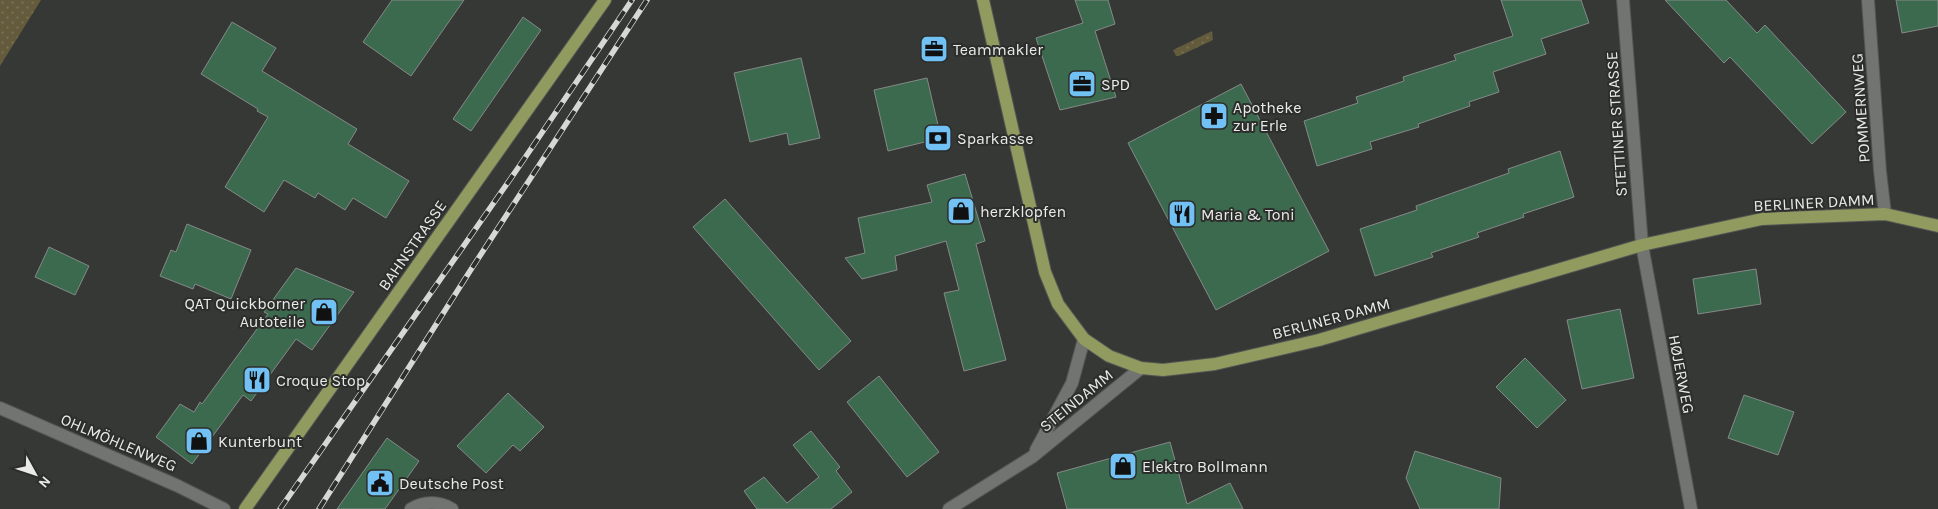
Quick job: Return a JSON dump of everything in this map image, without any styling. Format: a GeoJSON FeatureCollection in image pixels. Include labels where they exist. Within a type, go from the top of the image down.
{"type":"FeatureCollection","features":[{"type":"Feature","properties":{"kind":"main road","name":"BAHNSTRASSE"},"geometry":{"type":"LineString","coordinates":[[245,509],[605,0]]}},
{"type":"Feature","properties":{"kind":"main road","name":"BERLINER DAMM"},"geometry":{"type":"LineString","coordinates":[[983,0],[1026,196],[1045,272],[1058,304],[1084,339],[1109,356],[1141,368],[1163,370],[1197,368],[1319,340],[1642,245],[1762,219],[1886,214],[1938,226]]}},
{"type":"Feature","properties":{"kind":"street","name":"STETTINER STRASSE"},"geometry":{"type":"LineString","coordinates":[[1623,0],[1642,245]]}},
{"type":"Feature","properties":{"kind":"street","name":"POMMERNWEG"},"geometry":{"type":"LineString","coordinates":[[1868,0],[1880,171],[1886,214]]}},
{"type":"Feature","properties":{"kind":"street","name":"HØJERWEG"},"geometry":{"type":"LineString","coordinates":[[1642,245],[1691,509]]}},
{"type":"Feature","properties":{"kind":"street","name":"STEINDAMM"},"geometry":{"type":"LineString","coordinates":[[1032,457],[1072,383],[1084,339]]}},
{"type":"Feature","properties":{"kind":"street","name":"STEINDAMM"},"geometry":{"type":"LineString","coordinates":[[949,509],[1032,457],[1141,368]]}},
{"type":"Feature","properties":{"kind":"street","name":"OHLMÖHLENWEG"},"geometry":{"type":"LineString","coordinates":[[0,408],[178,486],[224,509]]}},
{"type":"Feature","properties":{"kind":"street"},"geometry":{"type":"LineString","coordinates":[[411,509],[431,502],[444,504],[452,509]]}},
{"type":"Feature","properties":{"kind":"shaded area"},"geometry":{"type":"Polygon","coordinates":[[[0,0],[41,0],[0,66],[0,0]]]}},
{"type":"Feature","properties":{"kind":"shaded area"},"geometry":{"type":"Polygon","coordinates":[[[1212,31],[1213,40],[1176,56],[1173,50],[1212,31]]]}},
{"type":"Feature","properties":{"kind":"building"},"geometry":{"type":"Polygon","coordinates":[[[392,0],[464,0],[411,76],[363,42],[392,0]]]}},
{"type":"Feature","properties":{"kind":"building"},"geometry":{"type":"Polygon","coordinates":[[[1075,0],[1108,0],[1115,24],[1095,31],[1116,97],[1060,110],[1036,38],[1083,23],[1075,0]]]}},
{"type":"Feature","properties":{"kind":"building"},"geometry":{"type":"Polygon","coordinates":[[[1501,0],[1581,0],[1589,23],[1541,39],[1546,54],[1493,72],[1499,92],[1469,102],[1470,106],[1418,124],[1419,127],[1370,142],[1372,149],[1317,166],[1304,121],[1358,103],[1356,97],[1404,81],[1403,77],[1456,60],[1454,55],[1513,36],[1501,0]]]}},
{"type":"Feature","properties":{"kind":"building"},"geometry":{"type":"Polygon","coordinates":[[[1665,0],[1726,0],[1757,33],[1765,25],[1846,112],[1812,144],[1730,57],[1724,63],[1665,0]]]}},
{"type":"Feature","properties":{"kind":"building"},"geometry":{"type":"Polygon","coordinates":[[[1896,0],[1938,0],[1938,26],[1902,33],[1896,0]]]}},
{"type":"Feature","properties":{"kind":"building"},"geometry":{"type":"Polygon","coordinates":[[[523,17],[541,30],[471,131],[453,119],[523,17]]]}},
{"type":"Feature","properties":{"kind":"building"},"geometry":{"type":"Polygon","coordinates":[[[232,22],[276,48],[262,71],[357,129],[348,144],[409,181],[386,218],[353,198],[345,210],[318,193],[315,198],[284,180],[264,212],[225,187],[268,117],[201,74],[232,22]]]}},
{"type":"Feature","properties":{"kind":"building"},"geometry":{"type":"Polygon","coordinates":[[[801,58],[820,138],[789,145],[787,133],[750,142],[734,73],[801,58]]]}},
{"type":"Feature","properties":{"kind":"building"},"geometry":{"type":"Polygon","coordinates":[[[927,78],[941,138],[888,151],[874,90],[927,78]]]}},
{"type":"Feature","properties":{"kind":"building"},"geometry":{"type":"Polygon","coordinates":[[[1241,84],[1329,251],[1216,310],[1128,143],[1241,84]]]}},
{"type":"Feature","properties":{"kind":"building"},"geometry":{"type":"Polygon","coordinates":[[[1560,151],[1574,197],[1523,214],[1524,217],[1477,233],[1479,237],[1431,253],[1433,257],[1375,276],[1360,229],[1417,210],[1416,206],[1509,173],[1508,169],[1560,151]]]}},
{"type":"Feature","properties":{"kind":"building"},"geometry":{"type":"Polygon","coordinates":[[[965,174],[985,241],[976,244],[1006,360],[964,371],[944,293],[959,290],[946,241],[895,256],[897,270],[862,279],[845,258],[865,253],[858,218],[932,202],[927,185],[965,174]]]}},
{"type":"Feature","properties":{"kind":"building"},"geometry":{"type":"Polygon","coordinates":[[[725,199],[851,341],[819,370],[693,227],[725,199]]]}},
{"type":"Feature","properties":{"kind":"building"},"geometry":{"type":"Polygon","coordinates":[[[187,224],[251,250],[231,299],[195,284],[193,289],[160,276],[171,250],[176,252],[187,224]]]}},
{"type":"Feature","properties":{"kind":"building"},"geometry":{"type":"Polygon","coordinates":[[[49,247],[89,266],[75,295],[35,277],[49,247]]]}},
{"type":"Feature","properties":{"kind":"building"},"geometry":{"type":"Polygon","coordinates":[[[296,268],[354,292],[312,350],[296,339],[251,401],[243,395],[192,464],[156,437],[180,404],[194,412],[200,402],[202,404],[268,314],[264,312],[296,268]]]}},
{"type":"Feature","properties":{"kind":"building"},"geometry":{"type":"Polygon","coordinates":[[[1756,269],[1761,304],[1698,314],[1693,279],[1756,269]]]}},
{"type":"Feature","properties":{"kind":"building"},"geometry":{"type":"Polygon","coordinates":[[[1620,309],[1634,378],[1582,389],[1567,320],[1620,309]]]}},
{"type":"Feature","properties":{"kind":"building"},"geometry":{"type":"Polygon","coordinates":[[[1525,358],[1566,400],[1537,428],[1496,387],[1525,358]]]}},
{"type":"Feature","properties":{"kind":"building"},"geometry":{"type":"Polygon","coordinates":[[[879,376],[939,452],[907,477],[847,402],[879,376]]]}},
{"type":"Feature","properties":{"kind":"building"},"geometry":{"type":"Polygon","coordinates":[[[508,393],[544,427],[520,451],[513,445],[486,473],[457,446],[508,393]]]}},
{"type":"Feature","properties":{"kind":"building"},"geometry":{"type":"Polygon","coordinates":[[[1744,395],[1794,412],[1778,455],[1728,438],[1744,395]]]}},
{"type":"Feature","properties":{"kind":"building"},"geometry":{"type":"Polygon","coordinates":[[[811,431],[840,467],[836,471],[852,492],[831,509],[757,509],[744,491],[764,477],[787,503],[819,477],[793,445],[811,431]]]}},
{"type":"Feature","properties":{"kind":"building"},"geometry":{"type":"Polygon","coordinates":[[[387,438],[419,461],[385,509],[337,509],[387,438]]]}},
{"type":"Feature","properties":{"kind":"building"},"geometry":{"type":"Polygon","coordinates":[[[1170,442],[1187,504],[1230,483],[1243,509],[1067,509],[1057,473],[1170,442]]]}},
{"type":"Feature","properties":{"kind":"building"},"geometry":{"type":"Polygon","coordinates":[[[1415,451],[1501,478],[1499,509],[1420,509],[1406,478],[1415,451]]]}},
{"type":"Feature","properties":{"kind":"railway"},"geometry":{"type":"LineString","coordinates":[[280,509],[518,168],[632,0]]}},
{"type":"Feature","properties":{"kind":"railway"},"geometry":{"type":"LineString","coordinates":[[319,509],[470,271],[647,0]]}},
{"type":"Feature","properties":{"kind":"place","name":"Teammakler"},"geometry":{"type":"Point","coordinates":[934,49]}},
{"type":"Feature","properties":{"kind":"place","name":"SPD"},"geometry":{"type":"Point","coordinates":[1082,84]}},
{"type":"Feature","properties":{"kind":"place","name":"Apotheke zur Erle"},"geometry":{"type":"Point","coordinates":[1214,116]}},
{"type":"Feature","properties":{"kind":"place","name":"Sparkasse"},"geometry":{"type":"Point","coordinates":[938,138]}},
{"type":"Feature","properties":{"kind":"place","name":"herzklopfen"},"geometry":{"type":"Point","coordinates":[961,211]}},
{"type":"Feature","properties":{"kind":"place","name":"Maria & Toni"},"geometry":{"type":"Point","coordinates":[1182,214]}},
{"type":"Feature","properties":{"kind":"place","name":"QAT Quickborner Autoteile"},"geometry":{"type":"Point","coordinates":[324,312]}},
{"type":"Feature","properties":{"kind":"place","name":"Croque Stop"},"geometry":{"type":"Point","coordinates":[257,380]}},
{"type":"Feature","properties":{"kind":"place","name":"Kunterbunt"},"geometry":{"type":"Point","coordinates":[199,441]}},
{"type":"Feature","properties":{"kind":"place","name":"Elektro Bollmann"},"geometry":{"type":"Point","coordinates":[1123,466]}},
{"type":"Feature","properties":{"kind":"place","name":"Deutsche Post"},"geometry":{"type":"Point","coordinates":[380,483]}}]}
